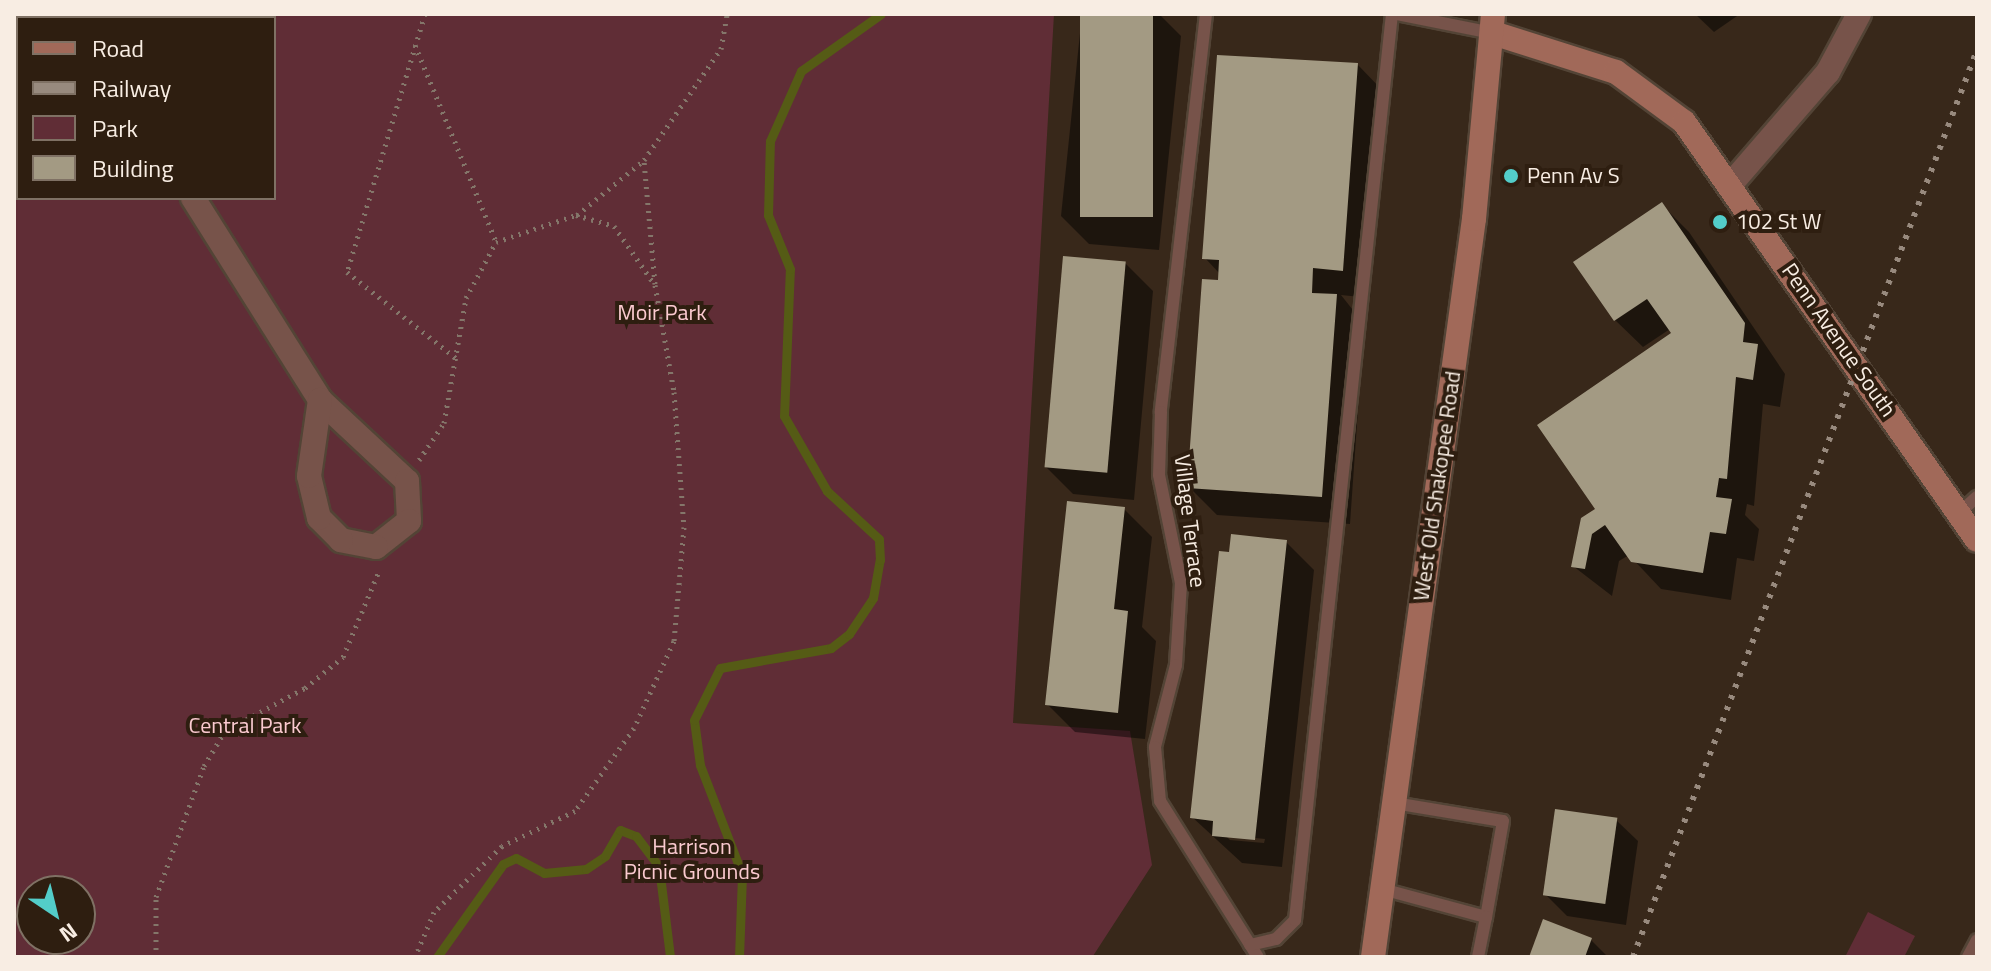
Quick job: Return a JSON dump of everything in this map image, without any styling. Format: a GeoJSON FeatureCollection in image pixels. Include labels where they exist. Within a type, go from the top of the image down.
{"type":"FeatureCollection","features":[{"type":"Feature","properties":{"kind":"main road","name":"Penn Avenue South"},"geometry":{"type":"LineString","coordinates":[[1493,24],[1638,82],[1684,122],[1968,505],[1977,540]]}},
{"type":"Feature","properties":{"kind":"main road","name":"West Old Shakopee Road"},"geometry":{"type":"LineString","coordinates":[[1373,957],[1493,24]]}},
{"type":"Feature","properties":{"kind":"street"},"geometry":{"type":"LineString","coordinates":[[1731,184],[1828,72],[1859,14]]}},
{"type":"Feature","properties":{"kind":"street"},"geometry":{"type":"LineString","coordinates":[[194,200],[320,400],[407,481],[409,521],[376,547],[341,540],[319,518],[309,476],[320,400]]}},
{"type":"Feature","properties":{"kind":"lane","name":"Village Terrace"},"geometry":{"type":"LineString","coordinates":[[1206,14],[1161,412],[1159,475],[1181,583],[1176,665],[1155,747],[1160,801],[1258,957]]}},
{"type":"Feature","properties":{"kind":"lane"},"geometry":{"type":"LineString","coordinates":[[1250,945],[1276,939],[1295,920],[1395,14],[1493,24]]}},
{"type":"Feature","properties":{"kind":"lane"},"geometry":{"type":"LineString","coordinates":[[1394,803],[1503,821],[1478,957]]}},
{"type":"Feature","properties":{"kind":"lane"},"geometry":{"type":"LineString","coordinates":[[1382,889],[1486,917]]}},
{"type":"Feature","properties":{"kind":"lane"},"geometry":{"type":"LineString","coordinates":[[1968,957],[1977,940]]}},
{"type":"Feature","properties":{"kind":"path"},"geometry":{"type":"LineString","coordinates":[[425,14],[347,272],[456,358]]}},
{"type":"Feature","properties":{"kind":"path"},"geometry":{"type":"LineString","coordinates":[[407,481],[444,423],[466,298],[496,242],[576,215],[644,160],[721,49],[727,14]]}},
{"type":"Feature","properties":{"kind":"path"},"geometry":{"type":"LineString","coordinates":[[415,45],[496,242]]}},
{"type":"Feature","properties":{"kind":"path"},"geometry":{"type":"LineString","coordinates":[[415,957],[434,912],[502,846],[575,811],[634,728],[674,641],[684,527],[674,392],[655,285],[644,160]]}},
{"type":"Feature","properties":{"kind":"path"},"geometry":{"type":"LineString","coordinates":[[576,215],[614,226],[655,285]]}},
{"type":"Feature","properties":{"kind":"path"},"geometry":{"type":"LineString","coordinates":[[156,957],[156,897],[204,766],[225,731],[305,688],[343,657],[380,578],[376,547]]}},
{"type":"Feature","properties":{"kind":"green space"},"geometry":{"type":"Polygon","coordinates":[[[14,14],[1054,14],[1013,723],[1130,731],[1152,865],[1093,956],[14,957],[14,14]]]}},
{"type":"Feature","properties":{"kind":"green space"},"geometry":{"type":"Polygon","coordinates":[[[1868,912],[1915,936],[1904,957],[1845,957],[1868,912]]]}},
{"type":"Feature","properties":{"kind":"building"},"geometry":{"type":"Polygon","coordinates":[[[1080,14],[1153,14],[1153,217],[1080,217],[1080,14]]]}},
{"type":"Feature","properties":{"kind":"building"},"geometry":{"type":"Polygon","coordinates":[[[1217,55],[1358,63],[1343,271],[1313,268],[1312,293],[1337,294],[1322,497],[1187,488],[1202,279],[1218,280],[1219,260],[1202,259],[1217,55]]]}},
{"type":"Feature","properties":{"kind":"building"},"geometry":{"type":"Polygon","coordinates":[[[1662,202],[1745,323],[1743,342],[1758,344],[1753,380],[1736,377],[1727,479],[1719,478],[1716,497],[1732,499],[1726,534],[1710,532],[1703,573],[1631,562],[1605,525],[1592,534],[1585,569],[1571,567],[1581,518],[1595,509],[1537,425],[1671,333],[1647,299],[1614,321],[1573,262],[1662,202]]]}},
{"type":"Feature","properties":{"kind":"building"},"geometry":{"type":"Polygon","coordinates":[[[1063,256],[1126,261],[1107,473],[1045,467],[1063,256]]]}},
{"type":"Feature","properties":{"kind":"building"},"geometry":{"type":"Polygon","coordinates":[[[1067,501],[1125,507],[1114,609],[1128,611],[1118,713],[1045,705],[1067,501]]]}},
{"type":"Feature","properties":{"kind":"building"},"geometry":{"type":"Polygon","coordinates":[[[1231,534],[1287,540],[1255,840],[1212,836],[1213,821],[1190,818],[1219,551],[1229,552],[1231,534]]]}},
{"type":"Feature","properties":{"kind":"building"},"geometry":{"type":"Polygon","coordinates":[[[1555,809],[1617,818],[1605,904],[1543,895],[1555,809]]]}},
{"type":"Feature","properties":{"kind":"building"},"geometry":{"type":"Polygon","coordinates":[[[1543,919],[1592,938],[1585,957],[1529,957],[1543,919]]]}},
{"type":"Feature","properties":{"kind":"waterway"},"geometry":{"type":"LineString","coordinates":[[739,957],[742,874],[700,765],[694,720],[720,668],[831,648],[849,634],[873,598],[880,560],[879,539],[827,491],[784,416],[790,269],[768,215],[770,141],[801,71],[881,14]]}},
{"type":"Feature","properties":{"kind":"waterway"},"geometry":{"type":"LineString","coordinates":[[437,957],[503,864],[516,858],[544,873],[586,869],[605,856],[620,830],[636,836],[659,867],[670,957]]}},
{"type":"Feature","properties":{"kind":"railway"},"geometry":{"type":"LineString","coordinates":[[1633,957],[1977,50]]}},
{"type":"Feature","properties":{"kind":"place","name":"Penn Av S"},"geometry":{"type":"Point","coordinates":[1511,176]}},
{"type":"Feature","properties":{"kind":"place","name":"102 St W"},"geometry":{"type":"Point","coordinates":[1720,222]}},
{"type":"Feature","properties":{"kind":"park label","name":"Moir Park"},"geometry":{"type":"Point","coordinates":[662,313]}},
{"type":"Feature","properties":{"kind":"park label","name":"Central Park"},"geometry":{"type":"Point","coordinates":[245,726]}},
{"type":"Feature","properties":{"kind":"park label","name":"Harrison Picnic Grounds"},"geometry":{"type":"Point","coordinates":[692,858]}}]}
